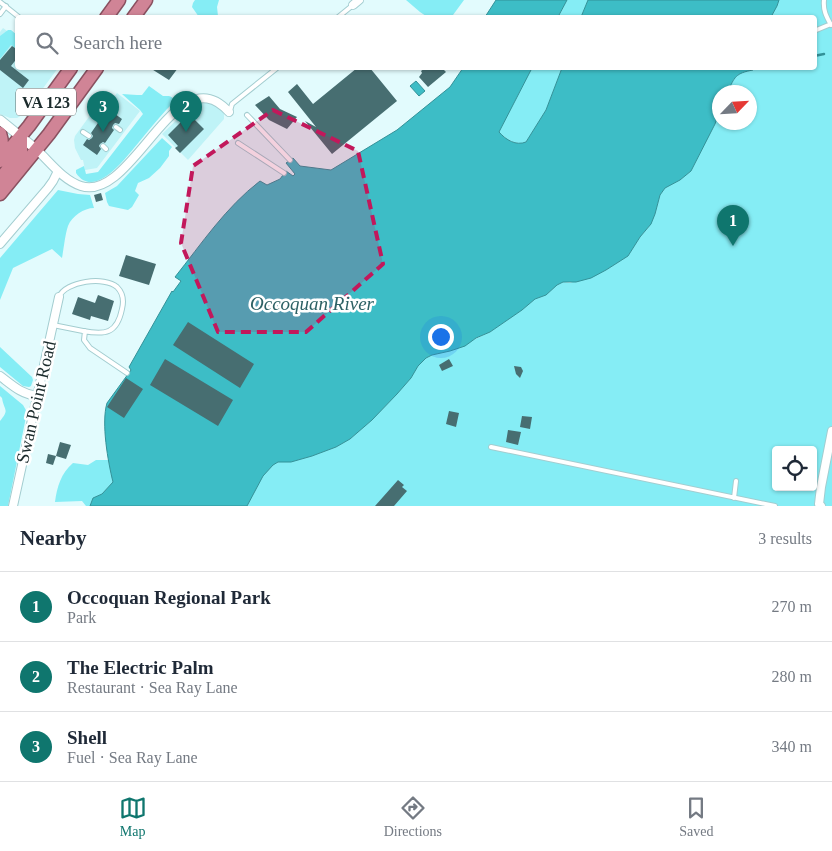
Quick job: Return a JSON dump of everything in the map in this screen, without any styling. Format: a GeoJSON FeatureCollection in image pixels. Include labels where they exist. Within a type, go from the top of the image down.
{"type":"FeatureCollection","features":[{"type":"Feature","properties":{"kind":"highway"},"geometry":{"type":"LineString","coordinates":[[108,15],[119,0]]}},
{"type":"Feature","properties":{"kind":"highway"},"geometry":{"type":"LineString","coordinates":[[135,15],[146,0]]}},
{"type":"Feature","properties":{"kind":"highway","name":"VA 123"},"geometry":{"type":"LineString","coordinates":[[0,160],[21,137],[70,70]]}},
{"type":"Feature","properties":{"kind":"highway","name":"VA 123"},"geometry":{"type":"LineString","coordinates":[[0,194],[37,150],[95,70]]}},
{"type":"Feature","properties":{"kind":"highway"},"geometry":{"type":"LineString","coordinates":[[0,133],[3,144],[0,160]]}},
{"type":"Feature","properties":{"kind":"highway"},"geometry":{"type":"LineString","coordinates":[[0,179],[21,153],[21,137]]}},
{"type":"Feature","properties":{"kind":"street"},"geometry":{"type":"LineString","coordinates":[[0,120],[71,181],[82,187],[96,187],[106,184],[119,174],[167,120],[186,103],[198,99],[213,100],[221,104],[229,112]]}},
{"type":"Feature","properties":{"kind":"street"},"geometry":{"type":"LineString","coordinates":[[0,244],[53,182],[58,171]]}},
{"type":"Feature","properties":{"kind":"street","name":"Swan Point Road"},"geometry":{"type":"LineString","coordinates":[[12,506],[59,297]]}},
{"type":"Feature","properties":{"kind":"street"},"geometry":{"type":"LineString","coordinates":[[0,376],[21,392],[37,396]]}},
{"type":"Feature","properties":{"kind":"street"},"geometry":{"type":"LineString","coordinates":[[818,505],[832,431]]}},
{"type":"Feature","properties":{"kind":"lane"},"geometry":{"type":"LineString","coordinates":[[817,30],[831,24],[823,7],[824,0]]}},
{"type":"Feature","properties":{"kind":"lane"},"geometry":{"type":"LineString","coordinates":[[0,2],[16,15]]}},
{"type":"Feature","properties":{"kind":"lane"},"geometry":{"type":"LineString","coordinates":[[341,15],[356,2]]}},
{"type":"Feature","properties":{"kind":"lane"},"geometry":{"type":"LineString","coordinates":[[0,14],[6,6]]}},
{"type":"Feature","properties":{"kind":"lane"},"geometry":{"type":"LineString","coordinates":[[229,112],[232,104],[274,70]]}},
{"type":"Feature","properties":{"kind":"lane"},"geometry":{"type":"LineString","coordinates":[[97,113],[102,117]]}},
{"type":"Feature","properties":{"kind":"lane"},"geometry":{"type":"LineString","coordinates":[[248,116],[290,160]]}},
{"type":"Feature","properties":{"kind":"lane"},"geometry":{"type":"LineString","coordinates":[[83,132],[89,136]]}},
{"type":"Feature","properties":{"kind":"lane"},"geometry":{"type":"LineString","coordinates":[[238,143],[284,173]]}},
{"type":"Feature","properties":{"kind":"lane"},"geometry":{"type":"LineString","coordinates":[[53,325],[98,334],[110,331],[121,314],[123,301],[119,289],[109,283],[85,282],[68,287],[60,293],[59,297]]}},
{"type":"Feature","properties":{"kind":"lane"},"geometry":{"type":"LineString","coordinates":[[85,331],[84,340],[90,348],[127,373]]}},
{"type":"Feature","properties":{"kind":"lane"},"geometry":{"type":"LineString","coordinates":[[491,447],[775,506]]}},
{"type":"Feature","properties":{"kind":"lane"},"geometry":{"type":"LineString","coordinates":[[734,498],[736,481]]}},
{"type":"Feature","properties":{"kind":"highlighted area"},"geometry":{"type":"Polygon","coordinates":[[[273,110],[358,151],[383,264],[306,332],[218,332],[181,243],[193,166],[273,110]]]}},
{"type":"Feature","properties":{"kind":"shaded area"},"geometry":{"type":"Polygon","coordinates":[[[195,0],[219,0],[218,15],[198,15],[192,7],[195,0]]]}},
{"type":"Feature","properties":{"kind":"shaded area"},"geometry":{"type":"Polygon","coordinates":[[[406,0],[464,0],[453,15],[424,15],[406,0]]]}},
{"type":"Feature","properties":{"kind":"shaded area"},"geometry":{"type":"Polygon","coordinates":[[[567,0],[588,0],[582,15],[560,15],[567,0]]]}},
{"type":"Feature","properties":{"kind":"shaded area"},"geometry":{"type":"Polygon","coordinates":[[[779,0],[832,0],[832,506],[247,506],[263,476],[273,464],[291,462],[312,456],[336,447],[350,439],[397,394],[426,358],[450,351],[490,332],[535,299],[546,295],[557,285],[563,282],[570,283],[606,270],[628,256],[648,228],[655,214],[660,195],[665,188],[680,180],[691,171],[712,130],[757,130],[757,85],[731,85],[736,76],[753,70],[817,70],[817,15],[772,15],[779,0]]]}},
{"type":"Feature","properties":{"kind":"shaded area"},"geometry":{"type":"Polygon","coordinates":[[[3,28],[15,37],[15,70],[57,70],[24,114],[17,118],[10,118],[0,114],[0,32],[3,28]]]}},
{"type":"Feature","properties":{"kind":"shaded area"},"geometry":{"type":"Polygon","coordinates":[[[8,30],[15,33],[15,48],[11,45],[0,59],[0,36],[8,30]]]}},
{"type":"Feature","properties":{"kind":"shaded area"},"geometry":{"type":"Polygon","coordinates":[[[531,70],[561,70],[546,110],[526,142],[515,142],[499,132],[531,70]]]}},
{"type":"Feature","properties":{"kind":"shaded area"},"geometry":{"type":"Polygon","coordinates":[[[149,86],[163,96],[171,97],[174,99],[174,102],[127,157],[110,173],[92,182],[84,180],[76,173],[76,170],[84,166],[86,174],[98,172],[143,114],[122,94],[142,95],[149,86]]]}},
{"type":"Feature","properties":{"kind":"shaded area"},"geometry":{"type":"Polygon","coordinates":[[[117,93],[140,111],[97,168],[85,170],[83,160],[81,160],[75,148],[75,136],[102,99],[105,97],[113,98],[117,93]]]}},
{"type":"Feature","properties":{"kind":"shaded area"},"geometry":{"type":"Polygon","coordinates":[[[199,102],[210,102],[221,109],[224,119],[188,160],[162,134],[189,108],[199,102]]]}},
{"type":"Feature","properties":{"kind":"shaded area"},"geometry":{"type":"Polygon","coordinates":[[[162,138],[172,147],[169,151],[169,156],[149,178],[138,183],[135,191],[139,195],[132,207],[128,210],[109,206],[105,193],[117,186],[162,138]]]}},
{"type":"Feature","properties":{"kind":"shaded area"},"geometry":{"type":"Polygon","coordinates":[[[58,190],[90,195],[94,208],[82,211],[70,222],[66,233],[62,258],[52,249],[13,268],[0,300],[0,258],[58,190]]]}},
{"type":"Feature","properties":{"kind":"shaded area"},"geometry":{"type":"Polygon","coordinates":[[[0,347],[32,377],[31,386],[23,386],[0,367],[0,347]]]}},
{"type":"Feature","properties":{"kind":"shaded area"},"geometry":{"type":"Polygon","coordinates":[[[0,386],[23,405],[27,412],[8,506],[0,506],[0,421],[6,410],[0,396],[0,386]]]}},
{"type":"Feature","properties":{"kind":"shaded area"},"geometry":{"type":"Polygon","coordinates":[[[96,460],[108,460],[113,482],[102,494],[93,498],[90,506],[86,506],[82,501],[55,502],[60,481],[65,471],[73,463],[88,465],[96,460]]]}},
{"type":"Feature","properties":{"kind":"water"},"geometry":{"type":"Polygon","coordinates":[[[496,0],[567,0],[559,15],[486,15],[496,0]]]}},
{"type":"Feature","properties":{"kind":"water"},"geometry":{"type":"Polygon","coordinates":[[[588,0],[779,0],[772,15],[582,15],[588,0]]]}},
{"type":"Feature","properties":{"kind":"water","name":"Occoquan River"},"geometry":{"type":"Polygon","coordinates":[[[462,70],[531,70],[499,132],[508,140],[522,143],[526,142],[546,110],[561,70],[753,70],[736,76],[731,85],[712,85],[712,130],[691,171],[680,180],[665,188],[660,195],[651,224],[628,256],[591,278],[576,282],[563,282],[557,285],[546,295],[535,299],[490,332],[476,338],[465,346],[426,358],[397,394],[350,439],[336,447],[312,456],[291,462],[278,462],[273,465],[263,476],[247,506],[90,506],[93,498],[102,494],[113,482],[105,432],[107,403],[131,370],[129,367],[172,291],[181,281],[175,277],[215,226],[236,202],[260,181],[267,185],[280,179],[286,171],[293,176],[295,174],[286,163],[293,158],[300,166],[331,170],[397,130],[450,87],[462,70]]]}},
{"type":"Feature","properties":{"kind":"water"},"geometry":{"type":"Polygon","coordinates":[[[416,81],[425,91],[419,96],[410,86],[416,81]]]}},
{"type":"Feature","properties":{"kind":"building"},"geometry":{"type":"Polygon","coordinates":[[[12,46],[15,48],[15,61],[11,66],[29,80],[23,88],[0,70],[0,60],[12,46]]]}},
{"type":"Feature","properties":{"kind":"building"},"geometry":{"type":"Polygon","coordinates":[[[153,70],[176,70],[169,80],[153,70]]]}},
{"type":"Feature","properties":{"kind":"building"},"geometry":{"type":"Polygon","coordinates":[[[355,70],[372,70],[397,101],[332,154],[305,121],[316,127],[288,92],[297,84],[313,104],[355,70]]]}},
{"type":"Feature","properties":{"kind":"building"},"geometry":{"type":"Polygon","coordinates":[[[444,70],[446,72],[428,87],[419,77],[422,73],[421,71],[444,70]]]}},
{"type":"Feature","properties":{"kind":"building"},"geometry":{"type":"Polygon","coordinates":[[[269,96],[280,109],[297,117],[287,129],[269,120],[255,105],[269,96]]]}},
{"type":"Feature","properties":{"kind":"building"},"geometry":{"type":"Polygon","coordinates":[[[108,109],[122,119],[119,124],[115,123],[113,125],[112,128],[114,130],[105,143],[100,144],[101,149],[97,155],[83,145],[87,139],[92,138],[91,133],[100,120],[103,121],[105,119],[106,116],[104,114],[108,109]]]}},
{"type":"Feature","properties":{"kind":"building"},"geometry":{"type":"Polygon","coordinates":[[[189,114],[204,129],[180,153],[175,148],[178,146],[168,135],[189,114]]]}},
{"type":"Feature","properties":{"kind":"building"},"geometry":{"type":"Polygon","coordinates":[[[101,193],[103,200],[96,202],[94,195],[101,193]]]}},
{"type":"Feature","properties":{"kind":"building"},"geometry":{"type":"Polygon","coordinates":[[[126,255],[156,264],[149,285],[119,276],[126,255]]]}},
{"type":"Feature","properties":{"kind":"building"},"geometry":{"type":"Polygon","coordinates":[[[98,295],[114,301],[108,321],[91,316],[90,320],[72,314],[78,297],[95,303],[98,295]]]}},
{"type":"Feature","properties":{"kind":"building"},"geometry":{"type":"Polygon","coordinates":[[[188,322],[254,364],[240,388],[173,345],[188,322]]]}},
{"type":"Feature","properties":{"kind":"building"},"geometry":{"type":"Polygon","coordinates":[[[165,359],[233,400],[218,426],[150,385],[165,359]]]}},
{"type":"Feature","properties":{"kind":"building"},"geometry":{"type":"Polygon","coordinates":[[[449,359],[453,366],[442,371],[439,365],[449,359]]]}},
{"type":"Feature","properties":{"kind":"building"},"geometry":{"type":"Polygon","coordinates":[[[514,366],[521,367],[523,371],[520,378],[516,374],[514,366]]]}},
{"type":"Feature","properties":{"kind":"building"},"geometry":{"type":"Polygon","coordinates":[[[126,378],[143,389],[124,418],[107,407],[126,378]]]}},
{"type":"Feature","properties":{"kind":"building"},"geometry":{"type":"Polygon","coordinates":[[[449,411],[459,413],[456,427],[446,424],[449,411]]]}},
{"type":"Feature","properties":{"kind":"building"},"geometry":{"type":"Polygon","coordinates":[[[522,416],[532,417],[530,429],[520,427],[522,416]]]}},
{"type":"Feature","properties":{"kind":"building"},"geometry":{"type":"Polygon","coordinates":[[[508,430],[521,432],[518,445],[506,442],[508,430]]]}},
{"type":"Feature","properties":{"kind":"building"},"geometry":{"type":"Polygon","coordinates":[[[60,442],[71,445],[66,459],[56,456],[60,442]]]}},
{"type":"Feature","properties":{"kind":"building"},"geometry":{"type":"Polygon","coordinates":[[[48,454],[56,456],[53,465],[46,463],[48,454]]]}},
{"type":"Feature","properties":{"kind":"building"},"geometry":{"type":"Polygon","coordinates":[[[398,480],[407,491],[394,506],[375,506],[398,480]]]}},
{"type":"Feature","properties":{"kind":"waterway"},"geometry":{"type":"LineString","coordinates":[[817,55],[824,54]]}},
{"type":"Feature","properties":{"kind":"place","name":"Shell"},"geometry":{"type":"Point","coordinates":[103,132]}},
{"type":"Feature","properties":{"kind":"place","name":"The Electric Palm"},"geometry":{"type":"Point","coordinates":[186,132]}},
{"type":"Feature","properties":{"kind":"place","name":"Occoquan Regional Park"},"geometry":{"type":"Point","coordinates":[733,246]}}]}
